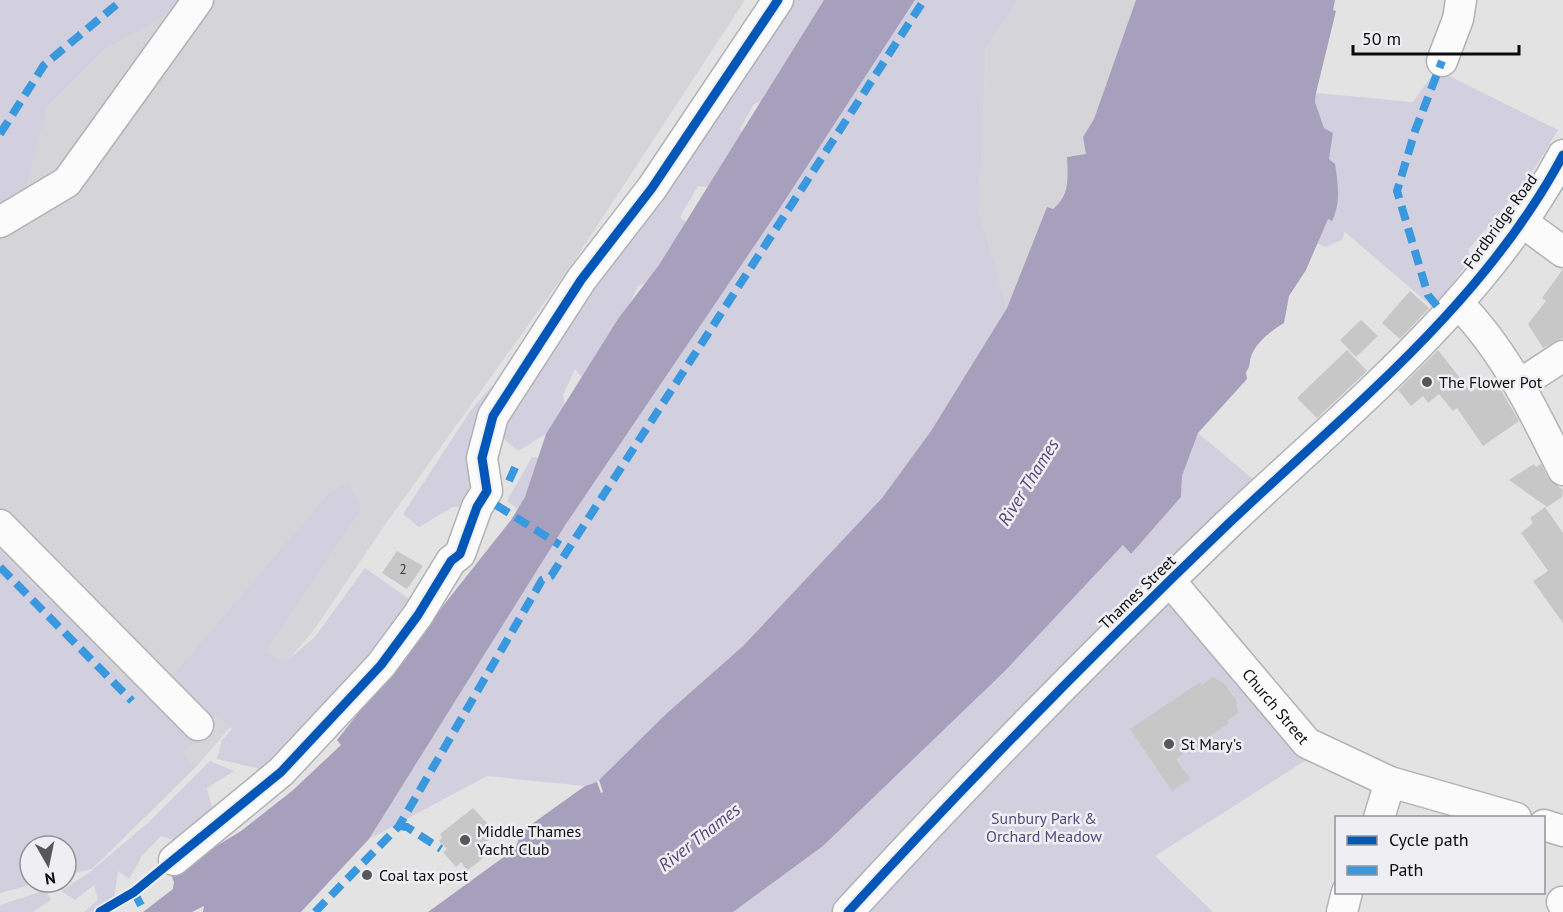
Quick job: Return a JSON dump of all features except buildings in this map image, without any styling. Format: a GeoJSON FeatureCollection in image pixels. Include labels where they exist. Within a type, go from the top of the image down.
{"type":"FeatureCollection","features":[{"type":"Feature","properties":{"kind":"street"},"geometry":{"type":"LineString","coordinates":[[0,222],[67,182],[198,0]]}},
{"type":"Feature","properties":{"kind":"street"},"geometry":{"type":"LineString","coordinates":[[174,860],[281,772],[381,665],[418,615],[451,561],[460,554],[477,507],[487,491],[482,458],[493,416],[581,280],[652,189],[778,0]]}},
{"type":"Feature","properties":{"kind":"street"},"geometry":{"type":"LineString","coordinates":[[1442,61],[1458,19],[1461,0]]}},
{"type":"Feature","properties":{"kind":"street","name":"Fordbridge Road"},"geometry":{"type":"LineString","coordinates":[[1458,303],[1521,221],[1563,155]]}},
{"type":"Feature","properties":{"kind":"street"},"geometry":{"type":"LineString","coordinates":[[1521,221],[1563,252]]}},
{"type":"Feature","properties":{"kind":"street"},"geometry":{"type":"LineString","coordinates":[[1458,303],[1475,321],[1519,384],[1563,470]]}},
{"type":"Feature","properties":{"kind":"street","name":"Thames Street"},"geometry":{"type":"LineString","coordinates":[[848,912],[955,796],[1170,581],[1425,338],[1458,303]]}},
{"type":"Feature","properties":{"kind":"street"},"geometry":{"type":"LineString","coordinates":[[1531,377],[1563,356]]}},
{"type":"Feature","properties":{"kind":"street"},"geometry":{"type":"LineString","coordinates":[[0,525],[198,725]]}},
{"type":"Feature","properties":{"kind":"street","name":"Church Street"},"geometry":{"type":"LineString","coordinates":[[1170,581],[1307,742],[1390,782],[1509,816]]}},
{"type":"Feature","properties":{"kind":"street"},"geometry":{"type":"LineString","coordinates":[[1380,816],[1390,782]]}},
{"type":"Feature","properties":{"kind":"street"},"geometry":{"type":"LineString","coordinates":[[1545,825],[1563,831]]}},
{"type":"Feature","properties":{"kind":"street"},"geometry":{"type":"LineString","coordinates":[[1342,912],[1346,894]]}},
{"type":"Feature","properties":{"kind":"shaded area"},"geometry":{"type":"Polygon","coordinates":[[[182,0],[745,0],[574,261],[382,529],[314,630],[195,768],[165,724],[0,550],[0,207],[25,192],[48,106],[103,51],[173,12],[182,0]]]}},
{"type":"Feature","properties":{"kind":"shaded area"},"geometry":{"type":"Polygon","coordinates":[[[1018,0],[1136,0],[1094,119],[1083,137],[1086,154],[1067,157],[1069,181],[1060,203],[1053,209],[1047,207],[1007,308],[979,211],[986,49],[1018,0]]]}},
{"type":"Feature","properties":{"kind":"green space"},"geometry":{"type":"Polygon","coordinates":[[[0,0],[182,0],[173,12],[103,51],[48,106],[25,192],[0,207],[0,0]]]}},
{"type":"Feature","properties":{"kind":"green space"},"geometry":{"type":"Polygon","coordinates":[[[787,0],[829,0],[787,93],[754,104],[740,129],[754,146],[729,190],[698,186],[680,217],[697,230],[668,273],[638,286],[617,331],[586,382],[575,369],[563,395],[567,421],[518,451],[502,437],[503,410],[545,365],[550,355],[555,329],[787,0]]]}},
{"type":"Feature","properties":{"kind":"green space"},"geometry":{"type":"Polygon","coordinates":[[[915,0],[1018,0],[986,49],[979,211],[1007,308],[931,431],[882,498],[743,646],[666,714],[597,782],[585,786],[487,776],[369,839],[566,524],[780,208],[915,0]]]}},
{"type":"Feature","properties":{"kind":"green space"},"geometry":{"type":"Polygon","coordinates":[[[1433,74],[1447,75],[1558,130],[1530,176],[1468,250],[1470,259],[1435,309],[1345,232],[1342,240],[1326,247],[1297,236],[1329,159],[1333,133],[1324,128],[1315,102],[1316,93],[1413,102],[1433,74]]]}},
{"type":"Feature","properties":{"kind":"green space"},"geometry":{"type":"Polygon","coordinates":[[[493,385],[499,422],[470,507],[453,507],[419,527],[403,514],[471,410],[493,385]]]}},
{"type":"Feature","properties":{"kind":"green space"},"geometry":{"type":"Polygon","coordinates":[[[1198,433],[1255,481],[832,912],[733,912],[823,846],[1005,671],[1123,545],[1130,554],[1181,497],[1182,476],[1198,433]]]}},
{"type":"Feature","properties":{"kind":"green space"},"geometry":{"type":"Polygon","coordinates":[[[532,457],[547,459],[527,515],[507,501],[532,457]]]}},
{"type":"Feature","properties":{"kind":"green space"},"geometry":{"type":"Polygon","coordinates":[[[350,483],[361,510],[265,651],[285,662],[314,638],[365,568],[412,601],[428,623],[269,771],[217,759],[222,740],[232,729],[218,714],[191,746],[183,750],[195,768],[92,869],[78,872],[78,834],[18,834],[18,888],[0,893],[0,550],[49,602],[59,599],[100,643],[98,653],[122,679],[125,674],[141,663],[171,691],[174,674],[331,491],[350,483]]]}},
{"type":"Feature","properties":{"kind":"green space","name":"Sunbury Park & Orchard Meadow"},"geometry":{"type":"Polygon","coordinates":[[[1170,581],[1322,750],[1155,856],[1213,912],[848,912],[1170,581]]]}},
{"type":"Feature","properties":{"kind":"green space"},"geometry":{"type":"Polygon","coordinates":[[[210,761],[234,771],[207,788],[215,820],[182,843],[161,836],[142,856],[129,879],[118,871],[112,912],[84,912],[98,900],[94,885],[75,900],[66,894],[78,894],[78,880],[149,822],[210,761]]]}},
{"type":"Feature","properties":{"kind":"green space"},"geometry":{"type":"Polygon","coordinates":[[[34,894],[48,894],[51,900],[33,912],[0,912],[0,905],[34,894]]]}},
{"type":"Feature","properties":{"kind":"water"},"geometry":{"type":"Polygon","coordinates":[[[824,0],[915,0],[780,208],[566,524],[369,839],[301,912],[203,912],[204,906],[192,912],[143,912],[173,889],[174,882],[171,874],[241,831],[292,791],[341,745],[337,740],[511,520],[525,497],[546,434],[618,319],[659,265],[824,0]]]}},
{"type":"Feature","properties":{"kind":"water","name":"River Thames"},"geometry":{"type":"Polygon","coordinates":[[[1136,0],[1335,0],[1333,10],[1336,11],[1315,102],[1324,128],[1333,133],[1329,159],[1335,164],[1337,178],[1338,200],[1335,214],[1332,221],[1328,219],[1306,270],[1289,296],[1284,323],[1270,332],[1258,345],[1252,354],[1246,372],[1247,379],[1198,433],[1182,476],[1181,497],[1131,554],[1123,545],[1005,671],[823,846],[733,912],[428,912],[515,849],[522,831],[585,786],[597,782],[601,793],[603,792],[599,780],[666,714],[743,646],[882,498],[931,431],[1007,308],[1047,207],[1053,209],[1059,204],[1065,192],[1067,157],[1086,154],[1083,137],[1094,119],[1136,0]]]}},
{"type":"Feature","properties":{"kind":"marked path"},"geometry":{"type":"LineString","coordinates":[[0,134],[44,65],[122,0]]}},
{"type":"Feature","properties":{"kind":"marked path"},"geometry":{"type":"LineString","coordinates":[[315,912],[399,826],[542,580],[551,576],[924,0]]}},
{"type":"Feature","properties":{"kind":"marked path"},"geometry":{"type":"LineString","coordinates":[[1437,306],[1428,295],[1397,191],[1415,131],[1442,61]]}},
{"type":"Feature","properties":{"kind":"marked path"},"geometry":{"type":"LineString","coordinates":[[509,481],[517,463]]}},
{"type":"Feature","properties":{"kind":"marked path"},"geometry":{"type":"LineString","coordinates":[[496,505],[560,545]]}},
{"type":"Feature","properties":{"kind":"marked path"},"geometry":{"type":"LineString","coordinates":[[0,567],[132,701]]}},
{"type":"Feature","properties":{"kind":"marked path"},"geometry":{"type":"LineString","coordinates":[[399,826],[407,827],[441,849]]}},
{"type":"Feature","properties":{"kind":"marked path"},"geometry":{"type":"LineString","coordinates":[[134,892],[144,911]]}},
{"type":"Feature","properties":{"kind":"cycle path"},"geometry":{"type":"LineString","coordinates":[[100,912],[134,892],[281,772],[381,665],[418,615],[451,561],[460,554],[477,507],[487,491],[482,458],[493,416],[581,280],[652,188],[778,0]]}},
{"type":"Feature","properties":{"kind":"cycle path"},"geometry":{"type":"LineString","coordinates":[[848,912],[987,764],[1129,620],[1410,354],[1494,260],[1531,209],[1563,155]]}},
{"type":"Feature","properties":{"kind":"place","name":"The Flower Pot"},"geometry":{"type":"Point","coordinates":[1427,382]}},
{"type":"Feature","properties":{"kind":"place","name":"St Mary's"},"geometry":{"type":"Point","coordinates":[1169,744]}},
{"type":"Feature","properties":{"kind":"place","name":"Middle Thames Yacht Club"},"geometry":{"type":"Point","coordinates":[465,840]}},
{"type":"Feature","properties":{"kind":"place","name":"Coal tax post"},"geometry":{"type":"Point","coordinates":[367,875]}}]}
